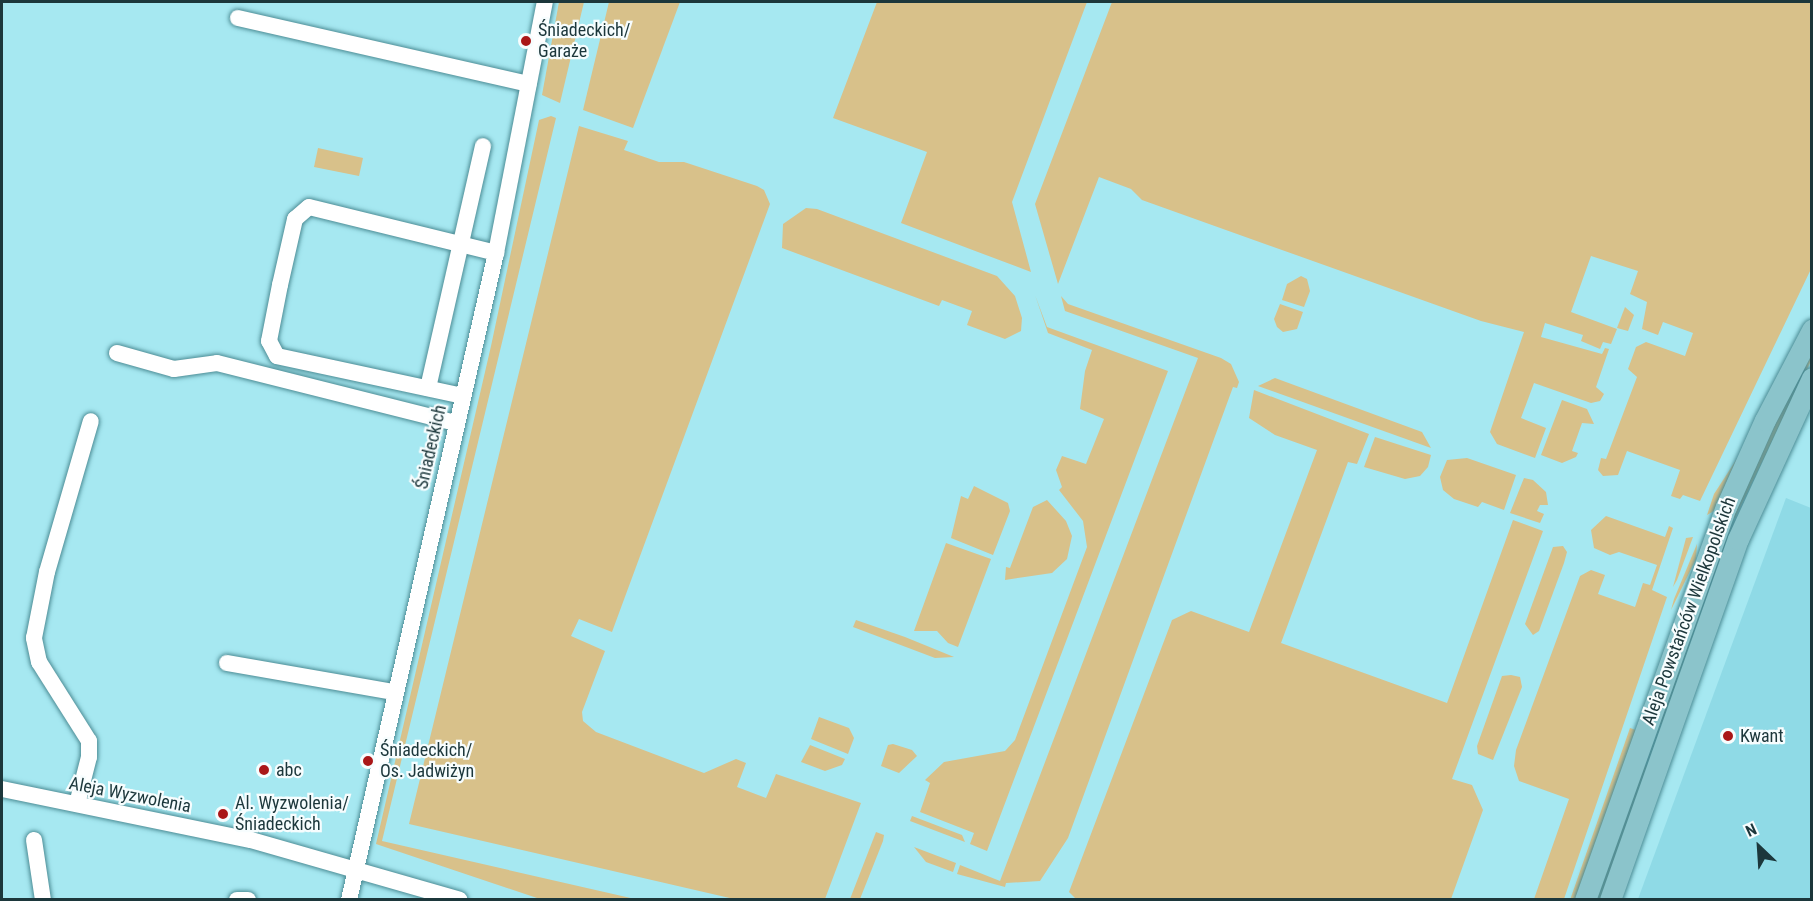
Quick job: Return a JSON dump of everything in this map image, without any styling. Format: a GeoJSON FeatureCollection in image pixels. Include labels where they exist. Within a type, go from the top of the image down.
{"type":"FeatureCollection","features":[{"type":"Feature","properties":{"kind":"main road","name":"Aleja Powstańców Wielkopolskich"},"geometry":{"type":"LineString","coordinates":[[1585,900],[1726,507],[1812,330]]}},
{"type":"Feature","properties":{"kind":"main road","name":"Aleja Powstańców Wielkopolskich"},"geometry":{"type":"LineString","coordinates":[[1610,900],[1738,539],[1812,378]]}},
{"type":"Feature","properties":{"kind":"street","name":"Śniadeckich"},"geometry":{"type":"LineString","coordinates":[[349,900],[394,692],[496,253],[545,2]]}},
{"type":"Feature","properties":{"kind":"street"},"geometry":{"type":"LineString","coordinates":[[238,18],[529,84]]}},
{"type":"Feature","properties":{"kind":"street"},"geometry":{"type":"LineString","coordinates":[[428,388],[483,146]]}},
{"type":"Feature","properties":{"kind":"street"},"geometry":{"type":"LineString","coordinates":[[463,396],[277,356],[269,346],[270,330],[294,224],[298,215],[309,207],[460,246],[496,253]]}},
{"type":"Feature","properties":{"kind":"street"},"geometry":{"type":"LineString","coordinates":[[117,353],[174,369],[217,363],[456,423]]}},
{"type":"Feature","properties":{"kind":"street"},"geometry":{"type":"LineString","coordinates":[[77,804],[89,758],[89,741],[39,662],[34,632],[90,421]]}},
{"type":"Feature","properties":{"kind":"street"},"geometry":{"type":"LineString","coordinates":[[227,663],[394,692]]}},
{"type":"Feature","properties":{"kind":"street","name":"Aleja Wyzwolenia"},"geometry":{"type":"LineString","coordinates":[[2,789],[252,840],[460,900]]}},
{"type":"Feature","properties":{"kind":"street"},"geometry":{"type":"LineString","coordinates":[[34,840],[43,900]]}},
{"type":"Feature","properties":{"kind":"street"},"geometry":{"type":"LineString","coordinates":[[237,900],[248,900]]}},
{"type":"Feature","properties":{"kind":"shaded area"},"geometry":{"type":"Polygon","coordinates":[[[559,2],[584,2],[560,103],[542,95],[559,2]]]}},
{"type":"Feature","properties":{"kind":"shaded area"},"geometry":{"type":"Polygon","coordinates":[[[609,2],[680,2],[633,128],[583,110],[609,2]]]}},
{"type":"Feature","properties":{"kind":"shaded area"},"geometry":{"type":"Polygon","coordinates":[[[877,2],[1087,2],[1012,202],[1031,272],[901,223],[927,152],[833,118],[877,2]]]}},
{"type":"Feature","properties":{"kind":"shaded area"},"geometry":{"type":"Polygon","coordinates":[[[1112,2],[1811,2],[1811,269],[1700,501],[1683,495],[1680,499],[1671,496],[1680,470],[1627,451],[1618,475],[1603,476],[1598,470],[1601,458],[1606,459],[1637,377],[1628,369],[1636,347],[1646,342],[1685,356],[1693,333],[1663,322],[1658,335],[1642,329],[1647,302],[1630,294],[1638,271],[1591,256],[1571,312],[1617,329],[1611,344],[1603,342],[1600,349],[1581,341],[1583,335],[1545,323],[1541,337],[1602,354],[1605,348],[1609,349],[1596,387],[1604,394],[1600,401],[1591,403],[1534,383],[1521,418],[1546,428],[1535,458],[1497,444],[1490,432],[1524,332],[1481,321],[1142,200],[1131,189],[1099,177],[1058,284],[1035,204],[1112,2]]]}},
{"type":"Feature","properties":{"kind":"shaded area"},"geometry":{"type":"Polygon","coordinates":[[[551,116],[556,118],[382,841],[635,899],[540,899],[376,844],[491,346],[539,120],[551,116]]]}},
{"type":"Feature","properties":{"kind":"shaded area"},"geometry":{"type":"Polygon","coordinates":[[[579,126],[628,141],[624,150],[659,162],[684,162],[757,186],[764,190],[770,204],[612,632],[579,619],[571,636],[605,651],[582,712],[583,721],[596,732],[704,773],[736,759],[746,763],[737,787],[766,798],[776,774],[861,803],[825,899],[734,899],[409,824],[579,126]]]}},
{"type":"Feature","properties":{"kind":"shaded area"},"geometry":{"type":"Polygon","coordinates":[[[318,148],[363,158],[359,176],[314,167],[318,148]]]}},
{"type":"Feature","properties":{"kind":"shaded area"},"geometry":{"type":"Polygon","coordinates":[[[806,208],[817,209],[997,276],[1015,296],[1022,318],[1021,331],[1005,339],[967,325],[972,311],[942,300],[939,306],[782,248],[783,224],[806,208]]]}},
{"type":"Feature","properties":{"kind":"shaded area"},"geometry":{"type":"Polygon","coordinates":[[[1301,276],[1307,279],[1310,291],[1304,307],[1282,300],[1287,284],[1301,276]]]}},
{"type":"Feature","properties":{"kind":"shaded area"},"geometry":{"type":"Polygon","coordinates":[[[1035,295],[1047,327],[1168,371],[987,851],[970,844],[974,833],[920,812],[930,783],[925,780],[944,762],[1005,751],[1015,740],[1087,547],[1083,521],[1059,490],[1062,487],[1056,470],[1062,456],[1086,464],[1104,419],[1080,409],[1085,371],[1092,350],[1048,333],[1035,295]]]}},
{"type":"Feature","properties":{"kind":"shaded area"},"geometry":{"type":"Polygon","coordinates":[[[1061,296],[1068,304],[1221,358],[1231,364],[1239,382],[1237,388],[1233,387],[1068,838],[1040,881],[1006,883],[1005,887],[957,874],[960,865],[1000,881],[1198,358],[1065,311],[1061,296]]]}},
{"type":"Feature","properties":{"kind":"shaded area"},"geometry":{"type":"Polygon","coordinates":[[[1280,304],[1303,312],[1297,329],[1283,332],[1277,327],[1274,319],[1280,304]]]}},
{"type":"Feature","properties":{"kind":"shaded area"},"geometry":{"type":"Polygon","coordinates":[[[1625,307],[1634,315],[1628,331],[1617,328],[1625,307]]]}},
{"type":"Feature","properties":{"kind":"shaded area"},"geometry":{"type":"Polygon","coordinates":[[[1811,349],[1811,361],[1735,518],[1732,517],[1758,453],[1811,349]]]}},
{"type":"Feature","properties":{"kind":"shaded area"},"geometry":{"type":"Polygon","coordinates":[[[1275,378],[1422,432],[1431,448],[1258,386],[1275,378]]]}},
{"type":"Feature","properties":{"kind":"shaded area"},"geometry":{"type":"Polygon","coordinates":[[[1254,390],[1369,434],[1357,464],[1348,462],[1281,643],[1447,703],[1513,520],[1543,531],[1452,779],[1472,785],[1483,810],[1451,899],[1077,900],[1069,892],[1172,620],[1191,611],[1249,632],[1317,450],[1275,435],[1249,418],[1254,390]]]}},
{"type":"Feature","properties":{"kind":"shaded area"},"geometry":{"type":"Polygon","coordinates":[[[1562,400],[1587,409],[1594,424],[1582,423],[1572,451],[1578,453],[1576,457],[1562,463],[1541,455],[1562,400]]]}},
{"type":"Feature","properties":{"kind":"shaded area"},"geometry":{"type":"Polygon","coordinates":[[[1375,437],[1431,455],[1428,467],[1420,476],[1405,479],[1364,467],[1375,437]]]}},
{"type":"Feature","properties":{"kind":"shaded area"},"geometry":{"type":"Polygon","coordinates":[[[1738,457],[1714,511],[1707,515],[1714,494],[1738,457]]]}},
{"type":"Feature","properties":{"kind":"shaded area"},"geometry":{"type":"Polygon","coordinates":[[[1467,458],[1516,475],[1504,510],[1482,502],[1478,507],[1454,499],[1443,490],[1440,477],[1447,460],[1467,458]]]}},
{"type":"Feature","properties":{"kind":"shaded area"},"geometry":{"type":"Polygon","coordinates":[[[1524,478],[1533,480],[1546,492],[1548,505],[1540,505],[1537,511],[1544,514],[1540,523],[1510,513],[1524,478]]]}},
{"type":"Feature","properties":{"kind":"shaded area"},"geometry":{"type":"Polygon","coordinates":[[[974,486],[1008,503],[1010,511],[993,555],[951,538],[961,496],[968,499],[974,486]]]}},
{"type":"Feature","properties":{"kind":"shaded area"},"geometry":{"type":"Polygon","coordinates":[[[1786,498],[1811,508],[1811,899],[1638,899],[1786,498]]]}},
{"type":"Feature","properties":{"kind":"shaded area"},"geometry":{"type":"Polygon","coordinates":[[[1047,500],[1066,521],[1072,536],[1067,559],[1052,573],[1005,580],[1006,567],[1010,568],[1033,507],[1047,500]]]}},
{"type":"Feature","properties":{"kind":"shaded area"},"geometry":{"type":"Polygon","coordinates":[[[1606,516],[1665,537],[1669,526],[1673,528],[1652,590],[1667,597],[1564,899],[1534,899],[1569,799],[1519,781],[1514,766],[1516,750],[1580,576],[1591,570],[1605,575],[1598,594],[1635,607],[1643,583],[1650,585],[1657,565],[1619,552],[1610,555],[1594,548],[1591,530],[1606,516]]]}},
{"type":"Feature","properties":{"kind":"shaded area"},"geometry":{"type":"Polygon","coordinates":[[[1693,537],[1677,580],[1673,587],[1686,538],[1693,537]]]}},
{"type":"Feature","properties":{"kind":"shaded area"},"geometry":{"type":"Polygon","coordinates":[[[946,543],[991,559],[958,647],[948,643],[937,631],[914,631],[946,543]]]}},
{"type":"Feature","properties":{"kind":"shaded area"},"geometry":{"type":"Polygon","coordinates":[[[1697,544],[1696,559],[1671,610],[1674,599],[1697,544]]]}},
{"type":"Feature","properties":{"kind":"shaded area"},"geometry":{"type":"Polygon","coordinates":[[[1563,546],[1567,552],[1564,563],[1539,631],[1533,635],[1525,624],[1553,547],[1563,546]]]}},
{"type":"Feature","properties":{"kind":"shaded area"},"geometry":{"type":"Polygon","coordinates":[[[1722,549],[1662,724],[1657,722],[1719,551],[1722,549]]]}},
{"type":"Feature","properties":{"kind":"shaded area"},"geometry":{"type":"Polygon","coordinates":[[[856,620],[954,657],[935,658],[853,627],[856,620]]]}},
{"type":"Feature","properties":{"kind":"shaded area"},"geometry":{"type":"Polygon","coordinates":[[[1502,676],[1520,677],[1522,687],[1493,760],[1478,754],[1477,746],[1502,676]]]}},
{"type":"Feature","properties":{"kind":"shaded area"},"geometry":{"type":"Polygon","coordinates":[[[819,717],[849,728],[854,738],[848,754],[811,739],[819,717]]]}},
{"type":"Feature","properties":{"kind":"shaded area"},"geometry":{"type":"Polygon","coordinates":[[[1630,728],[1636,730],[1577,899],[1570,900],[1630,728]]]}},
{"type":"Feature","properties":{"kind":"shaded area"},"geometry":{"type":"Polygon","coordinates":[[[893,744],[912,750],[917,756],[899,773],[881,766],[888,745],[893,744]]]}},
{"type":"Feature","properties":{"kind":"shaded area"},"geometry":{"type":"Polygon","coordinates":[[[810,745],[845,759],[842,765],[825,771],[801,762],[810,745]]]}},
{"type":"Feature","properties":{"kind":"shaded area"},"geometry":{"type":"Polygon","coordinates":[[[1644,764],[1647,767],[1601,899],[1594,900],[1644,764]]]}},
{"type":"Feature","properties":{"kind":"shaded area"},"geometry":{"type":"Polygon","coordinates":[[[912,816],[962,835],[965,842],[910,821],[912,816]]]}},
{"type":"Feature","properties":{"kind":"shaded area"},"geometry":{"type":"Polygon","coordinates":[[[876,832],[884,835],[883,841],[860,899],[850,899],[876,832]]]}},
{"type":"Feature","properties":{"kind":"shaded area"},"geometry":{"type":"Polygon","coordinates":[[[914,847],[956,863],[953,872],[926,862],[914,847]]]}},
{"type":"Feature","properties":{"kind":"place","name":"Śniadeckich/ Garaże"},"geometry":{"type":"Point","coordinates":[526,41]}},
{"type":"Feature","properties":{"kind":"place","name":"Kwant"},"geometry":{"type":"Point","coordinates":[1728,736]}},
{"type":"Feature","properties":{"kind":"place","name":"Śniadeckich/ Os. Jadwiżyn"},"geometry":{"type":"Point","coordinates":[368,761]}},
{"type":"Feature","properties":{"kind":"place","name":"abc"},"geometry":{"type":"Point","coordinates":[264,770]}},
{"type":"Feature","properties":{"kind":"place","name":"Al. Wyzwolenia/ Śniadeckich"},"geometry":{"type":"Point","coordinates":[223,814]}}]}
